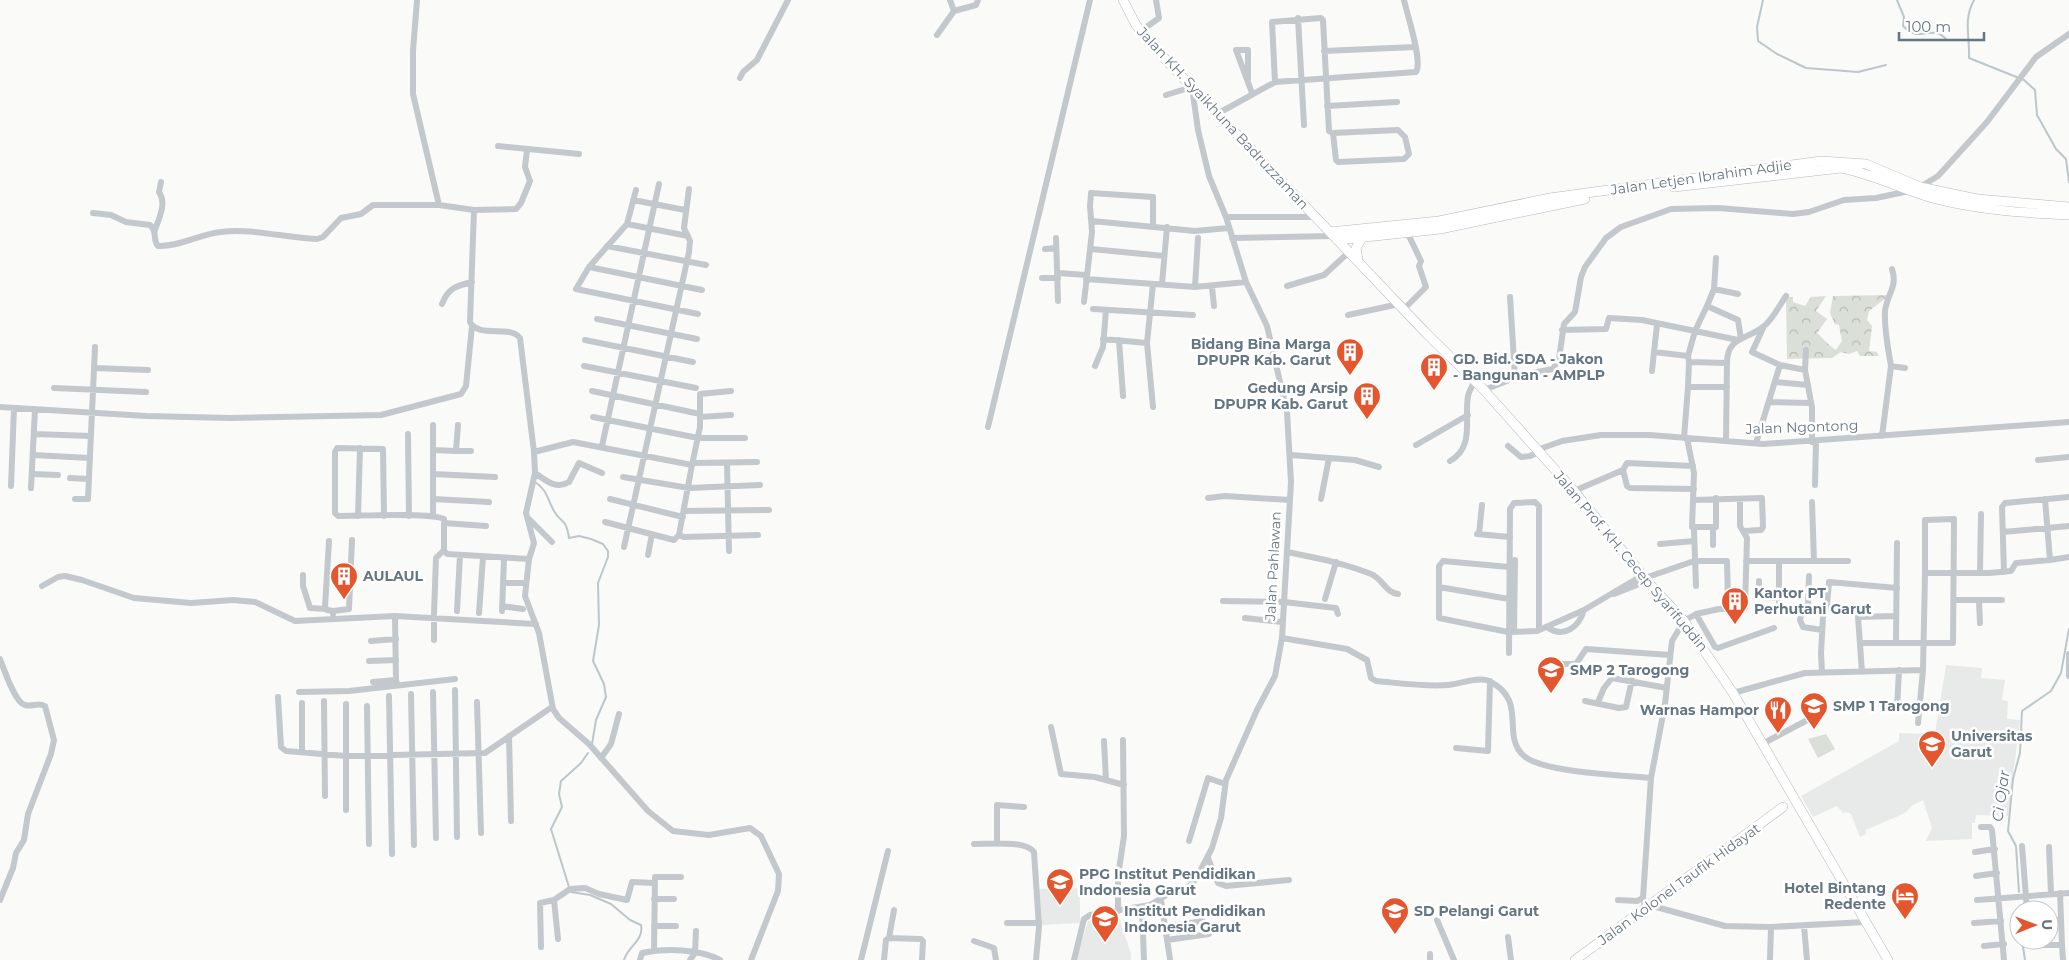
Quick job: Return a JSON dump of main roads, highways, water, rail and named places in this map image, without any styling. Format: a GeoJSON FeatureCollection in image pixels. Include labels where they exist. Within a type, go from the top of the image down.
{"type":"FeatureCollection","features":[{"type":"Feature","properties":{"kind":"waterway"},"geometry":{"type":"LineString","coordinates":[[1763,0],[1757,27],[1758,41],[1777,54],[1806,68],[1858,72],[1886,65]]}},
{"type":"Feature","properties":{"kind":"waterway"},"geometry":{"type":"LineString","coordinates":[[1897,0],[1904,17],[1903,26],[1916,34],[1936,33],[1947,40]]}},
{"type":"Feature","properties":{"kind":"waterway","name":"Ci Ojar"},"geometry":{"type":"LineString","coordinates":[[1974,0],[1968,22],[1969,58],[2024,80],[2035,90],[2037,115],[2056,149],[2066,159],[2069,182]]}},
{"type":"Feature","properties":{"kind":"waterway"},"geometry":{"type":"LineString","coordinates":[[535,482],[542,488],[557,515],[565,524],[569,538],[579,536],[591,539],[603,544],[608,551],[608,557],[598,583],[599,625],[593,661],[604,684],[606,697],[596,720],[592,744]]}},
{"type":"Feature","properties":{"kind":"waterway","name":"Ci Ojar"},"geometry":{"type":"LineString","coordinates":[[2019,892],[2016,846],[2008,831],[2013,779],[2020,753],[2022,711],[2051,691],[2061,673],[2069,629]]}},
{"type":"Feature","properties":{"kind":"waterway"},"geometry":{"type":"LineString","coordinates":[[569,887],[551,829],[562,807],[559,794],[561,781],[581,763],[588,753]]}},
{"type":"Feature","properties":{"kind":"waterway"},"geometry":{"type":"LineString","coordinates":[[571,892],[590,895],[611,904],[630,920],[641,925],[640,935],[624,960]]}},
{"type":"Feature","properties":{"kind":"waterway","name":"Ci Ojar"},"geometry":{"type":"LineString","coordinates":[[2024,950],[2025,960]]}},
{"type":"Feature","properties":{"kind":"place","name":"Bidang Bina Marga DPUPR Kab. Garut"},"geometry":{"type":"Point","coordinates":[1350,376]}},
{"type":"Feature","properties":{"kind":"place","name":"GD. Bid. SDA - Jakon - Bangunan - AMPLP"},"geometry":{"type":"Point","coordinates":[1434,391]}},
{"type":"Feature","properties":{"kind":"place","name":"Gedung Arsip DPUPR Kab. Garut"},"geometry":{"type":"Point","coordinates":[1367,420]}},
{"type":"Feature","properties":{"kind":"place","name":"AULAUL"},"geometry":{"type":"Point","coordinates":[344,600]}},
{"type":"Feature","properties":{"kind":"place","name":"Kantor PT Perhutani Garut"},"geometry":{"type":"Point","coordinates":[1735,625]}},
{"type":"Feature","properties":{"kind":"place","name":"SMP 2 Tarogong"},"geometry":{"type":"Point","coordinates":[1551,694]}},
{"type":"Feature","properties":{"kind":"place","name":"SMP 1 Tarogong"},"geometry":{"type":"Point","coordinates":[1814,730]}},
{"type":"Feature","properties":{"kind":"place","name":"Warnas Hampor"},"geometry":{"type":"Point","coordinates":[1778,734]}},
{"type":"Feature","properties":{"kind":"place","name":"Universitas Garut"},"geometry":{"type":"Point","coordinates":[1932,768]}},
{"type":"Feature","properties":{"kind":"place","name":"PPG Institut Pendidikan Indonesia Garut"},"geometry":{"type":"Point","coordinates":[1060,906]}},
{"type":"Feature","properties":{"kind":"place","name":"Hotel Bintang Redente"},"geometry":{"type":"Point","coordinates":[1905,920]}},
{"type":"Feature","properties":{"kind":"place","name":"SD Pelangi Garut"},"geometry":{"type":"Point","coordinates":[1395,935]}},
{"type":"Feature","properties":{"kind":"place","name":"Institut Pendidikan Indonesia Garut"},"geometry":{"type":"Point","coordinates":[1105,943]}}]}
